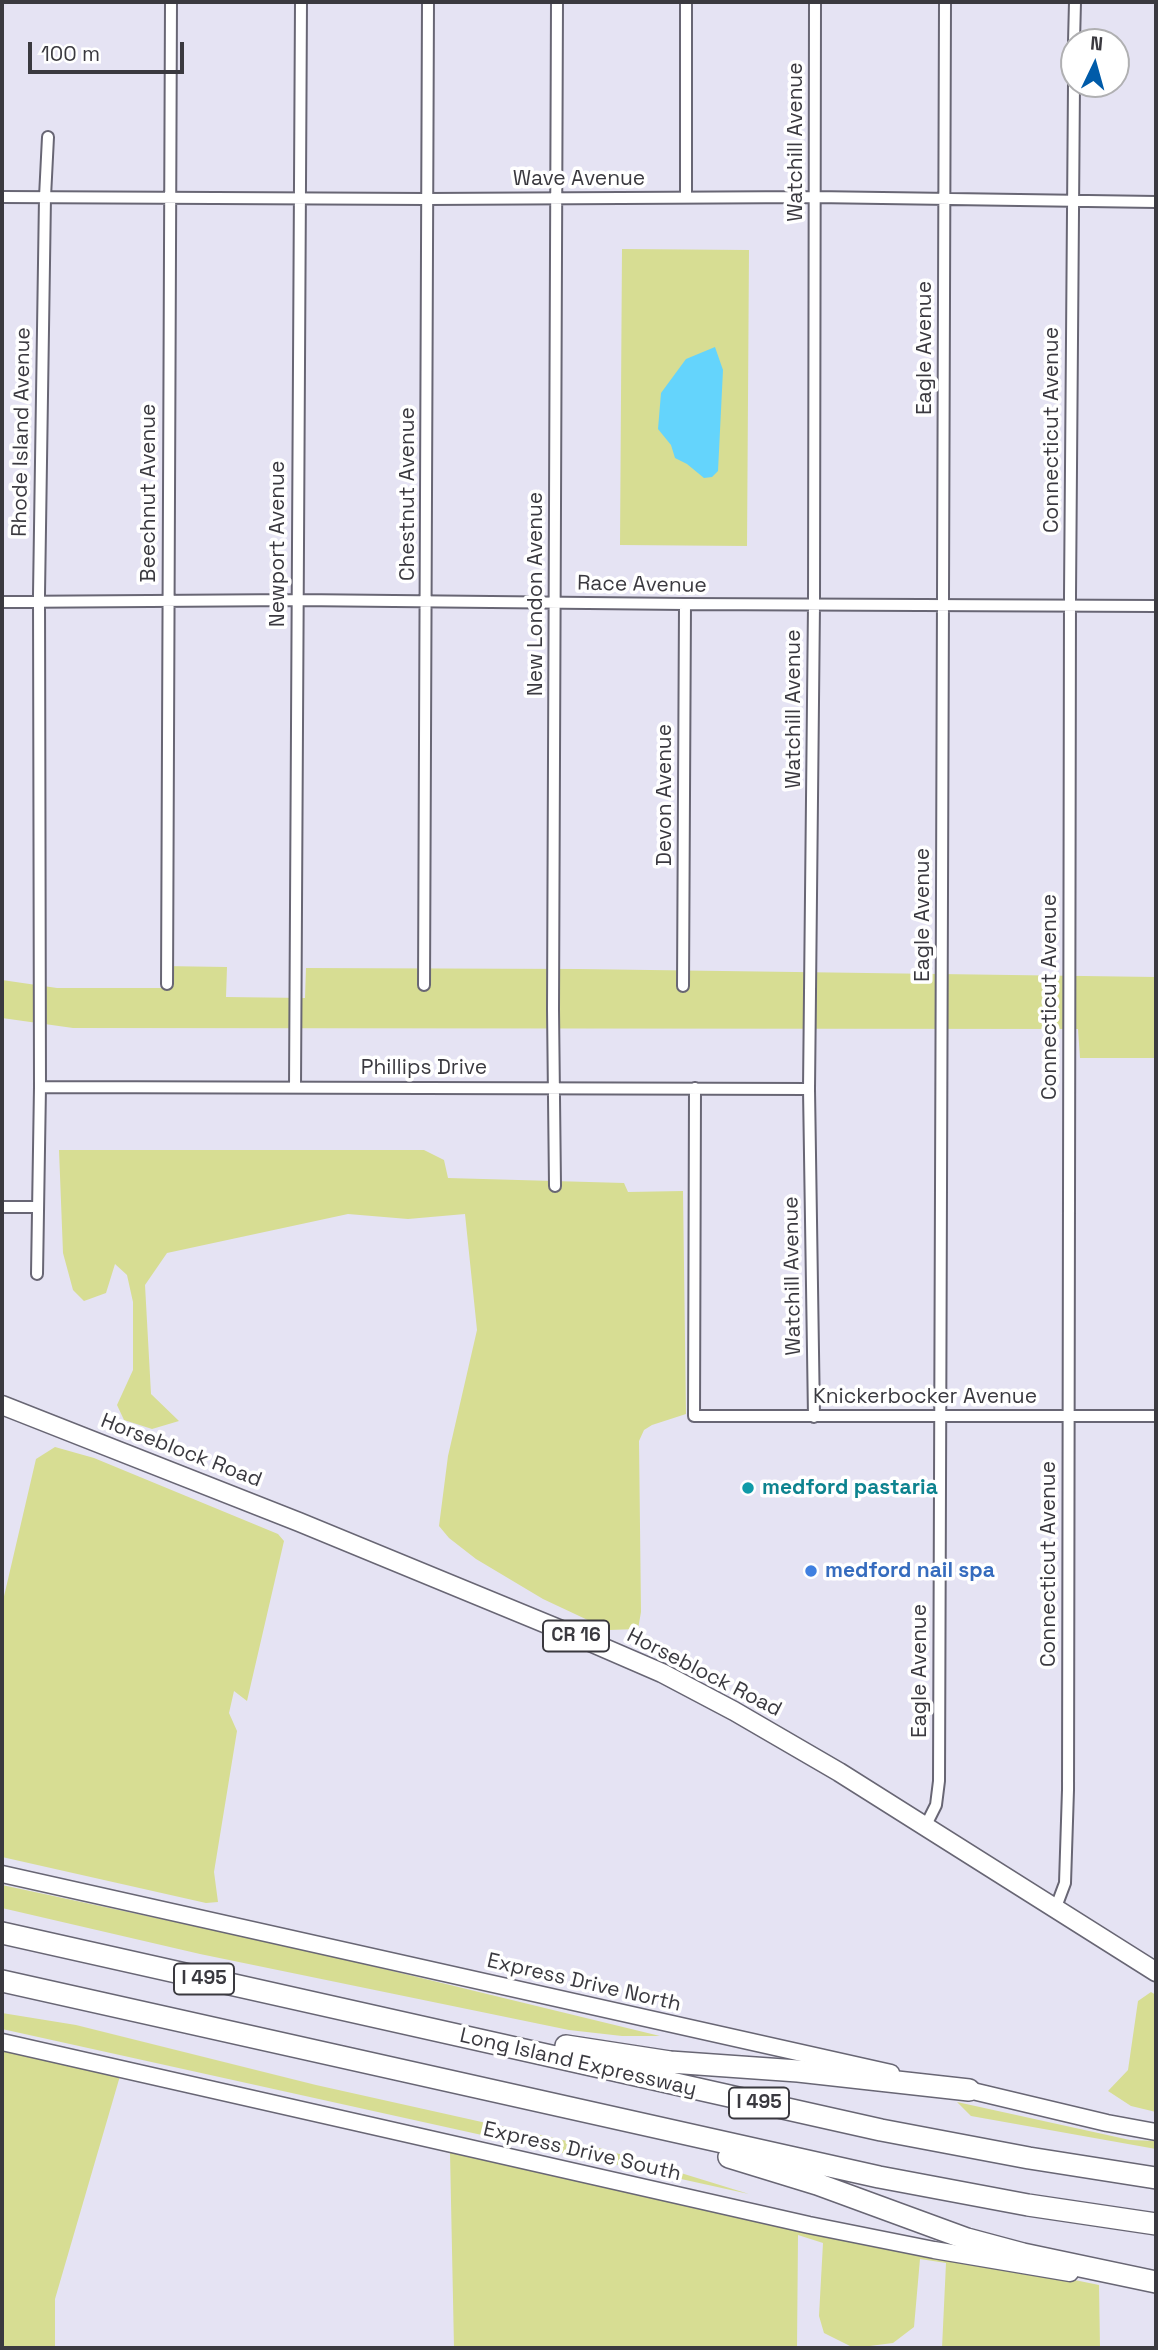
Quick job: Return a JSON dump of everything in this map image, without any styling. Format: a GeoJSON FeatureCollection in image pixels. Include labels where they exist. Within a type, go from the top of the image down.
{"type":"FeatureCollection","features":[{"type":"Feature","properties":{"kind":"highway","name":"Long Island Expressway"},"geometry":{"type":"LineString","coordinates":[[2,1933],[881,2130],[1029,2158],[1156,2178]]}},
{"type":"Feature","properties":{"kind":"highway","name":"I 495"},"geometry":{"type":"LineString","coordinates":[[2,1981],[954,2192],[1156,2224]]}},
{"type":"Feature","properties":{"kind":"highway"},"geometry":{"type":"LineString","coordinates":[[364,2015],[498,2032],[640,2058],[798,2071],[969,2090]]}},
{"type":"Feature","properties":{"kind":"highway"},"geometry":{"type":"LineString","coordinates":[[601,2115],[817,2184],[967,2239],[1156,2284]]}},
{"type":"Feature","properties":{"kind":"main road","name":"Horseblock Road"},"geometry":{"type":"LineString","coordinates":[[2,1405],[286,1517],[627,1657],[734,1711],[839,1772],[1156,1972]]}},
{"type":"Feature","properties":{"kind":"main road","name":"Express Drive North"},"geometry":{"type":"LineString","coordinates":[[2,1874],[1156,2132]]}},
{"type":"Feature","properties":{"kind":"main road","name":"Express Drive South"},"geometry":{"type":"LineString","coordinates":[[2,2042],[810,2225],[967,2256],[1156,2284]]}},
{"type":"Feature","properties":{"kind":"street","name":"Beechnut Avenue"},"geometry":{"type":"LineString","coordinates":[[167,984],[171,2]]}},
{"type":"Feature","properties":{"kind":"street","name":"Newport Avenue"},"geometry":{"type":"LineString","coordinates":[[295,1087],[301,2]]}},
{"type":"Feature","properties":{"kind":"street","name":"Chestnut Avenue"},"geometry":{"type":"LineString","coordinates":[[424,985],[428,2]]}},
{"type":"Feature","properties":{"kind":"street","name":"New London Avenue"},"geometry":{"type":"LineString","coordinates":[[555,1186],[557,2]]}},
{"type":"Feature","properties":{"kind":"street"},"geometry":{"type":"LineString","coordinates":[[686,197],[687,2]]}},
{"type":"Feature","properties":{"kind":"street","name":"Watchill Avenue"},"geometry":{"type":"LineString","coordinates":[[814,1417],[809,1089],[816,2]]}},
{"type":"Feature","properties":{"kind":"street","name":"Eagle Avenue"},"geometry":{"type":"LineString","coordinates":[[926,1825],[936,1805],[939,1781],[945,2]]}},
{"type":"Feature","properties":{"kind":"street"},"geometry":{"type":"LineString","coordinates":[[1074,28],[1075,2]]}},
{"type":"Feature","properties":{"kind":"street","name":"Connecticut Avenue"},"geometry":{"type":"LineString","coordinates":[[1056,1908],[1065,1883],[1068,1790],[1070,605],[1074,98]]}},
{"type":"Feature","properties":{"kind":"street","name":"Rhode Island Avenue"},"geometry":{"type":"LineString","coordinates":[[37,1274],[40,1087],[38,602],[48,137]]}},
{"type":"Feature","properties":{"kind":"street","name":"Wave Avenue"},"geometry":{"type":"LineString","coordinates":[[2,197],[814,197],[1156,202]]}},
{"type":"Feature","properties":{"kind":"street","name":"Race Avenue"},"geometry":{"type":"LineString","coordinates":[[2,602],[296,600],[1156,606]]}},
{"type":"Feature","properties":{"kind":"street","name":"Devon Avenue"},"geometry":{"type":"LineString","coordinates":[[683,986],[685,604]]}},
{"type":"Feature","properties":{"kind":"street","name":"Phillips Drive"},"geometry":{"type":"LineString","coordinates":[[40,1087],[809,1089]]}},
{"type":"Feature","properties":{"kind":"street","name":"Knickerbocker Avenue"},"geometry":{"type":"LineString","coordinates":[[695,1088],[694,1416],[1156,1416]]}},
{"type":"Feature","properties":{"kind":"street"},"geometry":{"type":"LineString","coordinates":[[2,1207],[38,1207]]}},
{"type":"Feature","properties":{"kind":"green space"},"geometry":{"type":"Polygon","coordinates":[[[622,249],[749,250],[747,546],[620,545],[622,249]]]}},
{"type":"Feature","properties":{"kind":"green space"},"geometry":{"type":"Polygon","coordinates":[[[162,966],[227,967],[226,997],[305,998],[306,968],[1156,977],[1156,1058],[1080,1058],[1078,1029],[73,1028],[2,1018],[2,980],[57,988],[161,988],[162,966]]]}},
{"type":"Feature","properties":{"kind":"green space"},"geometry":{"type":"Polygon","coordinates":[[[59,1150],[424,1150],[444,1160],[448,1178],[624,1183],[628,1192],[683,1191],[686,1414],[652,1425],[644,1430],[639,1441],[641,1612],[638,1629],[609,1630],[543,1599],[476,1559],[449,1538],[439,1526],[448,1456],[477,1330],[465,1214],[408,1219],[348,1214],[167,1253],[145,1285],[151,1394],[179,1421],[152,1429],[124,1420],[117,1405],[133,1370],[133,1302],[127,1275],[115,1264],[106,1293],[84,1301],[73,1290],[63,1253],[59,1150]]]}},
{"type":"Feature","properties":{"kind":"green space"},"geometry":{"type":"Polygon","coordinates":[[[55,1447],[94,1458],[278,1534],[284,1541],[247,1701],[234,1691],[229,1713],[237,1731],[214,1872],[218,1902],[206,1903],[2,1857],[2,1605],[36,1459],[55,1447]]]}},
{"type":"Feature","properties":{"kind":"green space"},"geometry":{"type":"Polygon","coordinates":[[[2,1885],[306,1950],[660,2036],[622,2036],[569,2030],[200,1954],[2,1908],[2,1885]]]}},
{"type":"Feature","properties":{"kind":"green space"},"geometry":{"type":"Polygon","coordinates":[[[1151,1992],[1156,1995],[1156,2112],[1131,2106],[1108,2091],[1128,2070],[1138,2001],[1151,1992]]]}},
{"type":"Feature","properties":{"kind":"green space"},"geometry":{"type":"Polygon","coordinates":[[[2,2013],[76,2025],[316,2085],[603,2149],[749,2194],[2,2029],[2,2013]]]}},
{"type":"Feature","properties":{"kind":"green space"},"geometry":{"type":"Polygon","coordinates":[[[2,2048],[120,2076],[55,2299],[55,2348],[2,2348],[2,2048]]]}},
{"type":"Feature","properties":{"kind":"green space"},"geometry":{"type":"Polygon","coordinates":[[[957,2102],[1130,2140],[1156,2141],[1156,2149],[971,2116],[957,2102]]]}},
{"type":"Feature","properties":{"kind":"green space"},"geometry":{"type":"Polygon","coordinates":[[[450,2152],[1099,2285],[1100,2348],[942,2348],[946,2263],[920,2259],[914,2327],[893,2343],[854,2348],[824,2333],[819,2316],[823,2243],[798,2235],[797,2348],[454,2348],[450,2152]]]}},
{"type":"Feature","properties":{"kind":"water"},"geometry":{"type":"Polygon","coordinates":[[[715,347],[723,370],[718,471],[712,477],[704,478],[675,458],[671,445],[658,429],[661,393],[686,359],[715,347]]]}},
{"type":"Feature","properties":{"kind":"place","name":"medford pastaria"},"geometry":{"type":"Point","coordinates":[748,1488]}},
{"type":"Feature","properties":{"kind":"place","name":"medford nail spa"},"geometry":{"type":"Point","coordinates":[811,1571]}}]}
